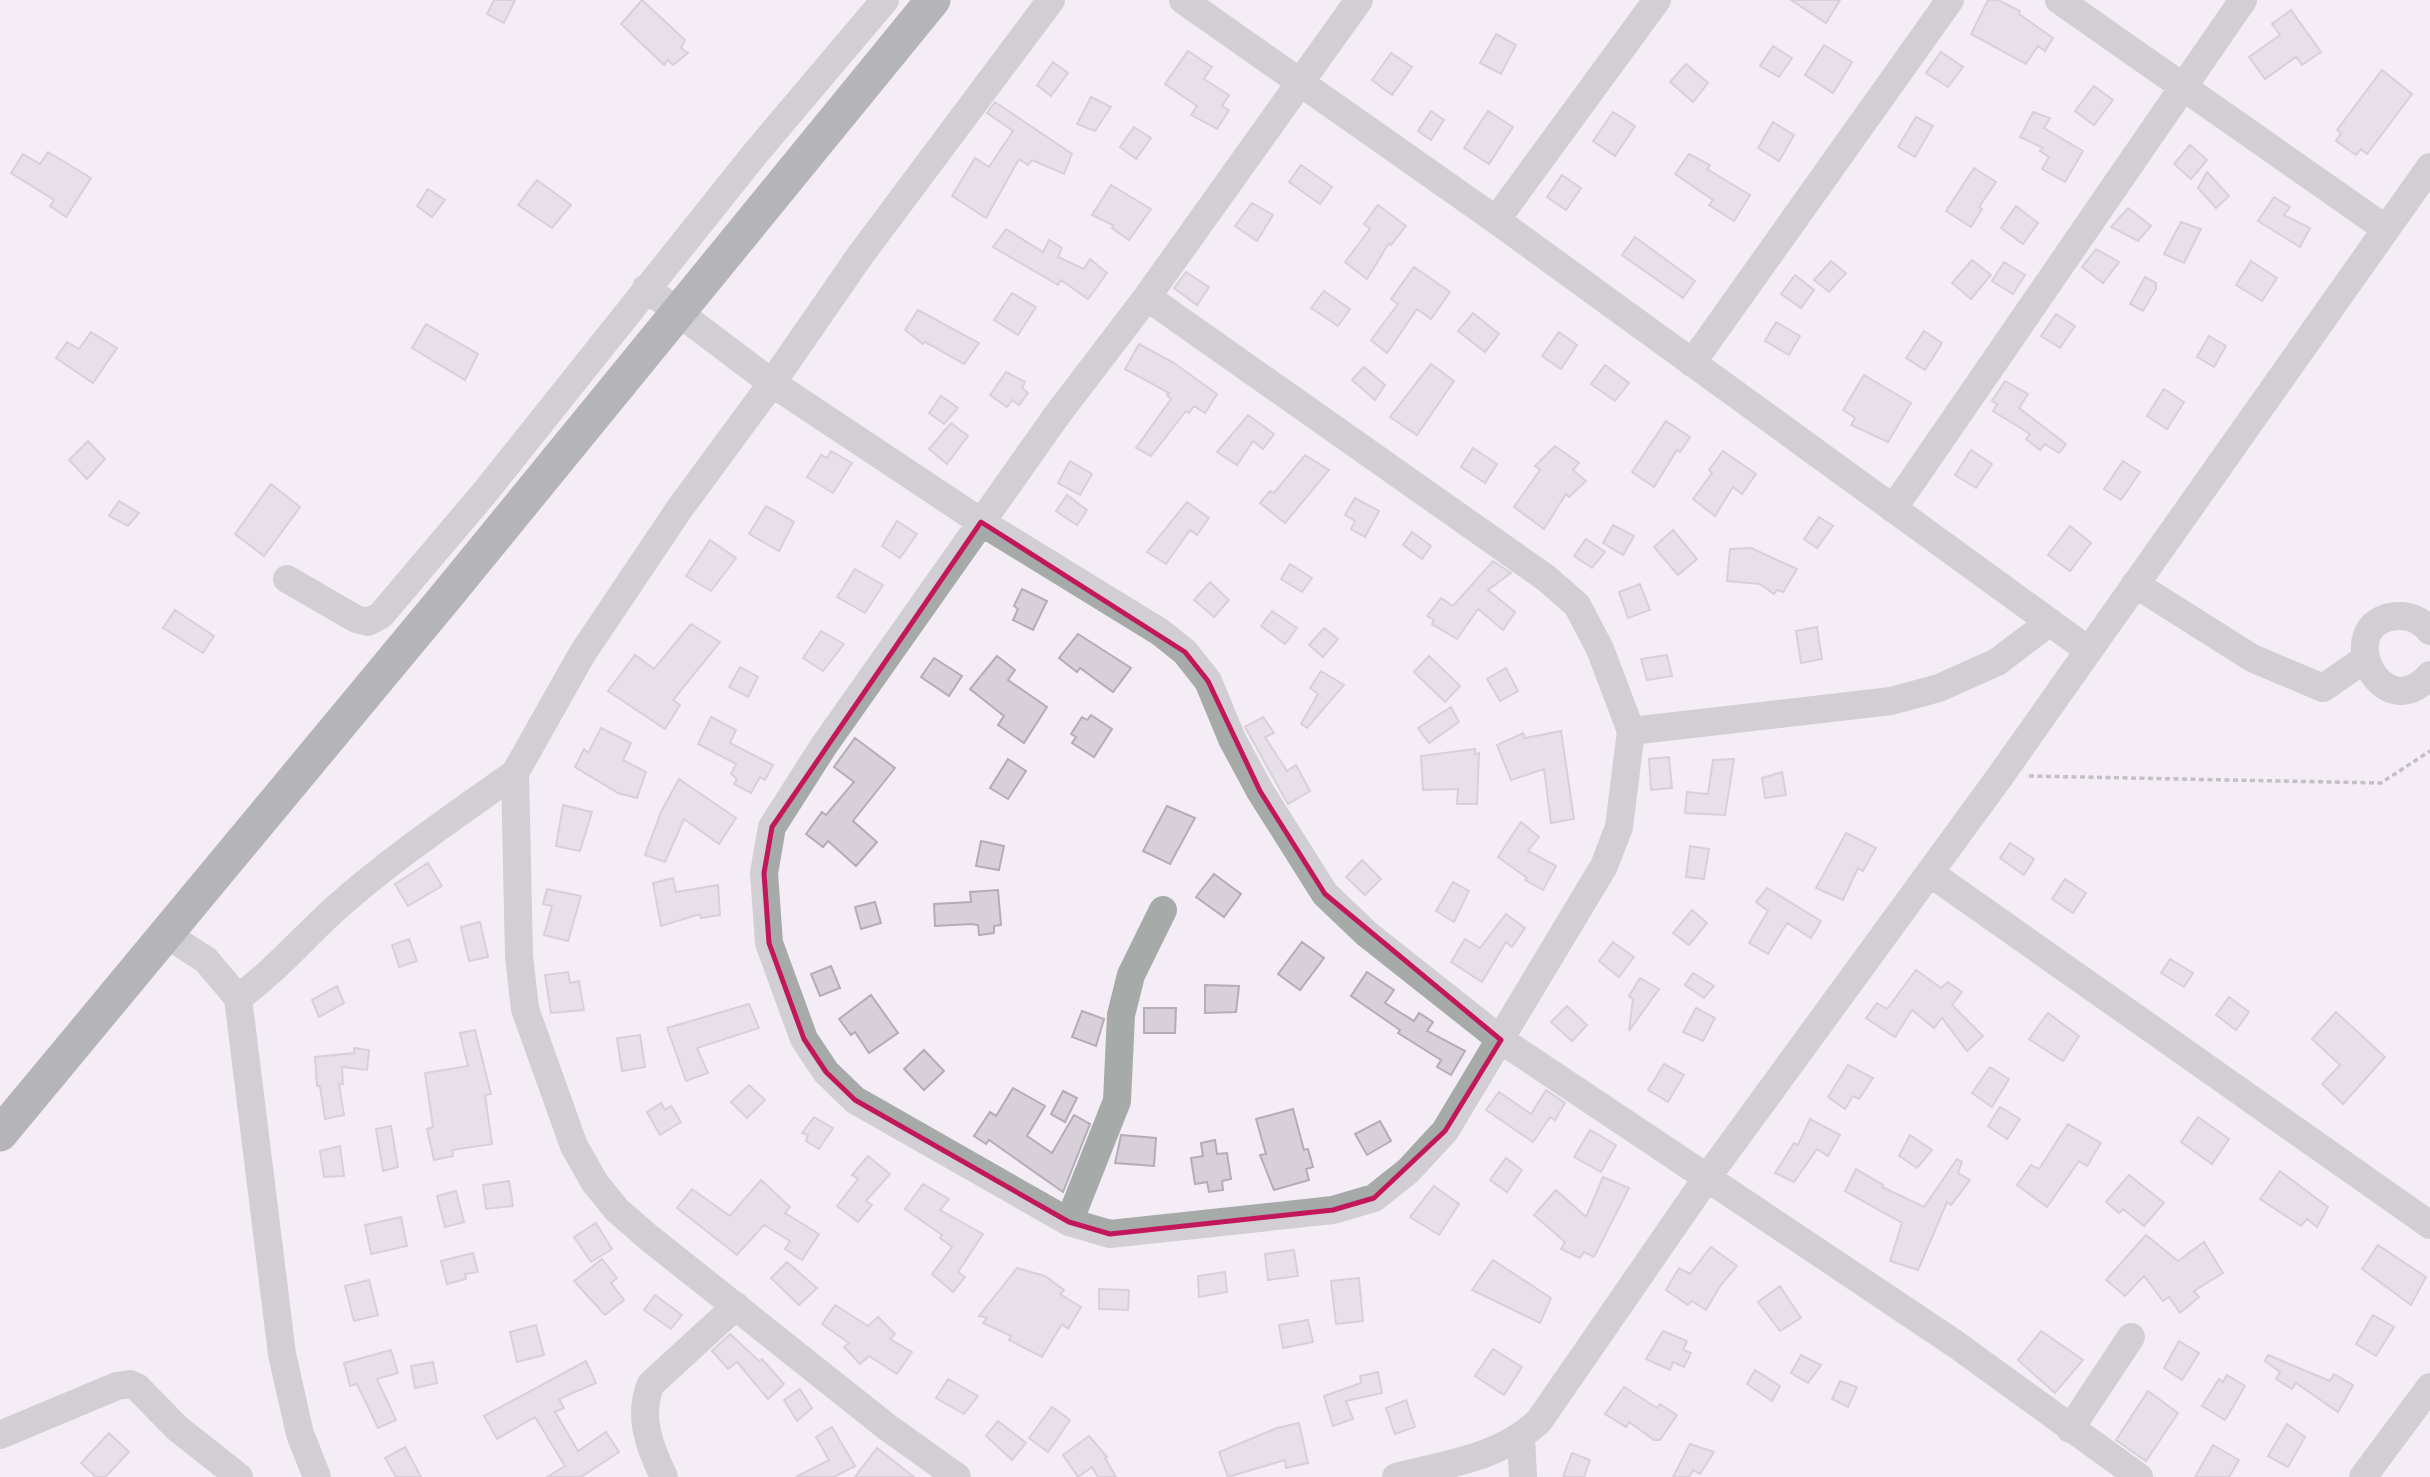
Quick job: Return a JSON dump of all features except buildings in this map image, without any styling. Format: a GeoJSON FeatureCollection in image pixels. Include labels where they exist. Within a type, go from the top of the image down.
{"type":"FeatureCollection","features":[{"type":"Feature","properties":{"kind":"main road"},"geometry":{"type":"LineString","coordinates":[[0,1134],[164,933],[448,594],[933,0]]}},
{"type":"Feature","properties":{"kind":"street"},"geometry":{"type":"LineString","coordinates":[[287,579],[356,619],[368,622],[381,615],[486,491],[646,288],[885,0]]}},
{"type":"Feature","properties":{"kind":"street"},"geometry":{"type":"LineString","coordinates":[[238,998],[283,962],[336,908],[408,851],[515,773],[582,654],[680,508],[772,383],[859,257],[1051,0]]}},
{"type":"Feature","properties":{"kind":"street"},"geometry":{"type":"LineString","coordinates":[[1183,0],[1303,81],[2088,650]]}},
{"type":"Feature","properties":{"kind":"street"},"geometry":{"type":"LineString","coordinates":[[1147,297],[1546,578],[1577,605],[1600,649],[1631,731],[1619,827],[1604,866],[1445,1131],[1408,1171],[1374,1198],[1333,1209],[1110,1234],[1069,1222],[855,1100],[826,1072],[804,1038],[769,943],[764,873],[772,827],[823,747],[981,522],[1057,415],[1147,297],[1359,0]]}},
{"type":"Feature","properties":{"kind":"street"},"geometry":{"type":"LineString","coordinates":[[1496,220],[1657,0]]}},
{"type":"Feature","properties":{"kind":"street"},"geometry":{"type":"LineString","coordinates":[[1692,363],[1950,0]]}},
{"type":"Feature","properties":{"kind":"street"},"geometry":{"type":"LineString","coordinates":[[2059,0],[2182,89],[2386,229]]}},
{"type":"Feature","properties":{"kind":"street"},"geometry":{"type":"LineString","coordinates":[[1893,509],[2244,0]]}},
{"type":"Feature","properties":{"kind":"street"},"geometry":{"type":"LineString","coordinates":[[1396,1477],[1490,1453],[1521,1438],[1539,1422],[1706,1179],[2001,775],[2430,167]]}},
{"type":"Feature","properties":{"kind":"street"},"geometry":{"type":"LineString","coordinates":[[646,288],[772,383],[981,522],[1160,632],[1185,652],[1208,681],[1232,738],[1260,791],[1325,894],[1367,934],[1501,1040],[1954,1343],[2139,1477]]}},
{"type":"Feature","properties":{"kind":"street"},"geometry":{"type":"LineString","coordinates":[[2135,584],[2252,658],[2323,688],[2365,659]]}},
{"type":"Feature","properties":{"kind":"street"},"geometry":{"type":"LineString","coordinates":[[2430,631],[2410,617],[2389,617],[2372,629],[2364,649],[2365,659],[2375,678],[2392,688],[2412,688],[2430,674]]}},
{"type":"Feature","properties":{"kind":"street"},"geometry":{"type":"LineString","coordinates":[[1631,731],[1891,701],[1939,688],[1997,662],[2050,622]]}},
{"type":"Feature","properties":{"kind":"street"},"geometry":{"type":"LineString","coordinates":[[515,773],[519,956],[525,1009],[561,1118],[596,1183],[617,1210],[887,1427],[957,1477]]}},
{"type":"Feature","properties":{"kind":"street"},"geometry":{"type":"LineString","coordinates":[[1930,873],[2430,1225]]}},
{"type":"Feature","properties":{"kind":"street"},"geometry":{"type":"LineString","coordinates":[[1069,1222],[1116,1101],[1121,1015],[1130,975],[1163,910]]}},
{"type":"Feature","properties":{"kind":"street"},"geometry":{"type":"LineString","coordinates":[[164,933],[206,960],[238,998],[282,1354],[300,1434],[317,1477]]}},
{"type":"Feature","properties":{"kind":"street"},"geometry":{"type":"LineString","coordinates":[[664,1477],[648,1438],[644,1415],[645,1397],[651,1384],[736,1306]]}},
{"type":"Feature","properties":{"kind":"street"},"geometry":{"type":"LineString","coordinates":[[2070,1429],[2131,1337]]}},
{"type":"Feature","properties":{"kind":"street"},"geometry":{"type":"LineString","coordinates":[[0,1436],[117,1386],[130,1384],[177,1429],[239,1477]]}},
{"type":"Feature","properties":{"kind":"street"},"geometry":{"type":"LineString","coordinates":[[2362,1477],[2430,1387]]}},
{"type":"Feature","properties":{"kind":"street"},"geometry":{"type":"LineString","coordinates":[[1521,1438],[1523,1477]]}},
{"type":"Feature","properties":{"kind":"path"},"geometry":{"type":"LineString","coordinates":[[2001,775],[2381,783],[2430,751]]}},
{"type":"Feature","properties":{"kind":"highlighted area"},"geometry":{"type":"Polygon","coordinates":[[[981,522],[1185,652],[1208,681],[1260,791],[1325,894],[1501,1040],[1445,1131],[1374,1198],[1333,1210],[1110,1234],[1069,1222],[855,1100],[826,1072],[804,1039],[769,943],[764,873],[772,827],[981,522]]]}}]}
